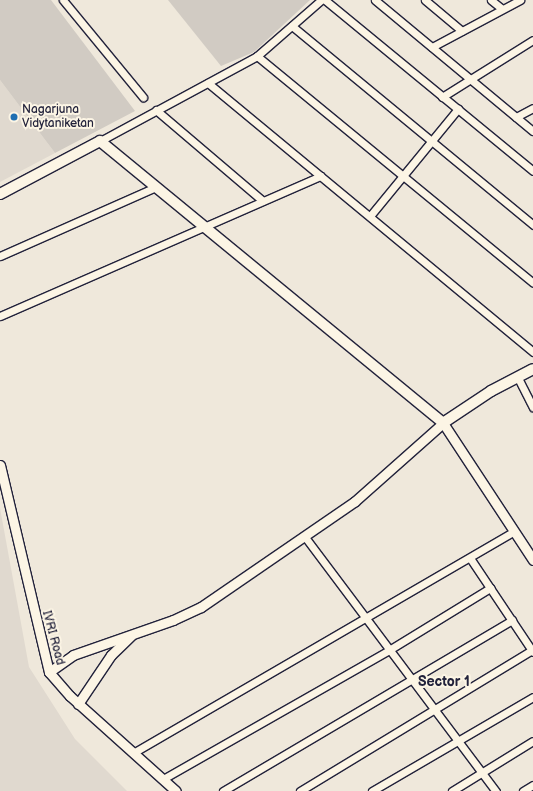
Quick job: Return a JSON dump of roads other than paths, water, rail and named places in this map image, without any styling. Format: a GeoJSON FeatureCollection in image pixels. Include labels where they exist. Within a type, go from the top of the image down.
{"type":"FeatureCollection","features":[{"type":"Feature","properties":{"kind":"main road"},"geometry":{"type":"LineString","coordinates":[[0,194],[100,141],[442,423],[517,376],[533,370]]}},
{"type":"Feature","properties":{"kind":"street"},"geometry":{"type":"LineString","coordinates":[[64,0],[143,97]]}},
{"type":"Feature","properties":{"kind":"street"},"geometry":{"type":"LineString","coordinates":[[100,141],[257,56],[320,0]]}},
{"type":"Feature","properties":{"kind":"street"},"geometry":{"type":"LineString","coordinates":[[325,0],[533,171]]}},
{"type":"Feature","properties":{"kind":"street"},"geometry":{"type":"LineString","coordinates":[[375,0],[533,131]]}},
{"type":"Feature","properties":{"kind":"street"},"geometry":{"type":"LineString","coordinates":[[425,0],[462,31]]}},
{"type":"Feature","properties":{"kind":"street"},"geometry":{"type":"LineString","coordinates":[[491,0],[502,9]]}},
{"type":"Feature","properties":{"kind":"street"},"geometry":{"type":"LineString","coordinates":[[432,47],[520,0]]}},
{"type":"Feature","properties":{"kind":"street"},"geometry":{"type":"LineString","coordinates":[[292,26],[533,225]]}},
{"type":"Feature","properties":{"kind":"street"},"geometry":{"type":"LineString","coordinates":[[442,96],[533,40]]}},
{"type":"Feature","properties":{"kind":"street"},"geometry":{"type":"LineString","coordinates":[[257,56],[402,177],[533,283]]}},
{"type":"Feature","properties":{"kind":"street"},"geometry":{"type":"LineString","coordinates":[[208,82],[533,352]]}},
{"type":"Feature","properties":{"kind":"street"},"geometry":{"type":"LineString","coordinates":[[516,117],[533,108]]}},
{"type":"Feature","properties":{"kind":"street"},"geometry":{"type":"LineString","coordinates":[[370,216],[458,109]]}},
{"type":"Feature","properties":{"kind":"street"},"geometry":{"type":"LineString","coordinates":[[156,110],[263,201]]}},
{"type":"Feature","properties":{"kind":"street"},"geometry":{"type":"LineString","coordinates":[[0,316],[321,176]]}},
{"type":"Feature","properties":{"kind":"street"},"geometry":{"type":"LineString","coordinates":[[0,256],[156,187]]}},
{"type":"Feature","properties":{"kind":"street"},"geometry":{"type":"LineString","coordinates":[[517,376],[533,407]]}},
{"type":"Feature","properties":{"kind":"street"},"geometry":{"type":"LineString","coordinates":[[49,672],[73,654],[134,633],[201,607],[354,502],[442,423],[533,560]]}},
{"type":"Feature","properties":{"kind":"street","name":"IVRI Road"},"geometry":{"type":"LineString","coordinates":[[0,465],[49,672],[78,704],[176,791]]}},
{"type":"Feature","properties":{"kind":"street"},"geometry":{"type":"LineString","coordinates":[[133,753],[514,531]]}},
{"type":"Feature","properties":{"kind":"street"},"geometry":{"type":"LineString","coordinates":[[305,537],[496,791]]}},
{"type":"Feature","properties":{"kind":"street"},"geometry":{"type":"LineString","coordinates":[[300,791],[532,651],[470,558]]}},
{"type":"Feature","properties":{"kind":"street"},"geometry":{"type":"LineString","coordinates":[[163,779],[389,650],[490,588]]}},
{"type":"Feature","properties":{"kind":"street"},"geometry":{"type":"LineString","coordinates":[[222,791],[512,620]]}},
{"type":"Feature","properties":{"kind":"street"},"geometry":{"type":"LineString","coordinates":[[78,704],[110,657],[134,633]]}},
{"type":"Feature","properties":{"kind":"street"},"geometry":{"type":"LineString","coordinates":[[100,645],[110,657]]}},
{"type":"Feature","properties":{"kind":"street"},"geometry":{"type":"LineString","coordinates":[[372,791],[533,697]]}},
{"type":"Feature","properties":{"kind":"street"},"geometry":{"type":"LineString","coordinates":[[452,791],[533,741]]}},
{"type":"Feature","properties":{"kind":"street"},"geometry":{"type":"LineString","coordinates":[[523,791],[533,785]]}},
{"type":"Feature","properties":{"kind":"place","name":"Nagarjuna Vidytaniketan"},"geometry":{"type":"Point","coordinates":[14,117]}},
{"type":"Feature","properties":{"kind":"district","name":"Sector 1"},"geometry":{"type":"Point","coordinates":[444,682]}}]}
